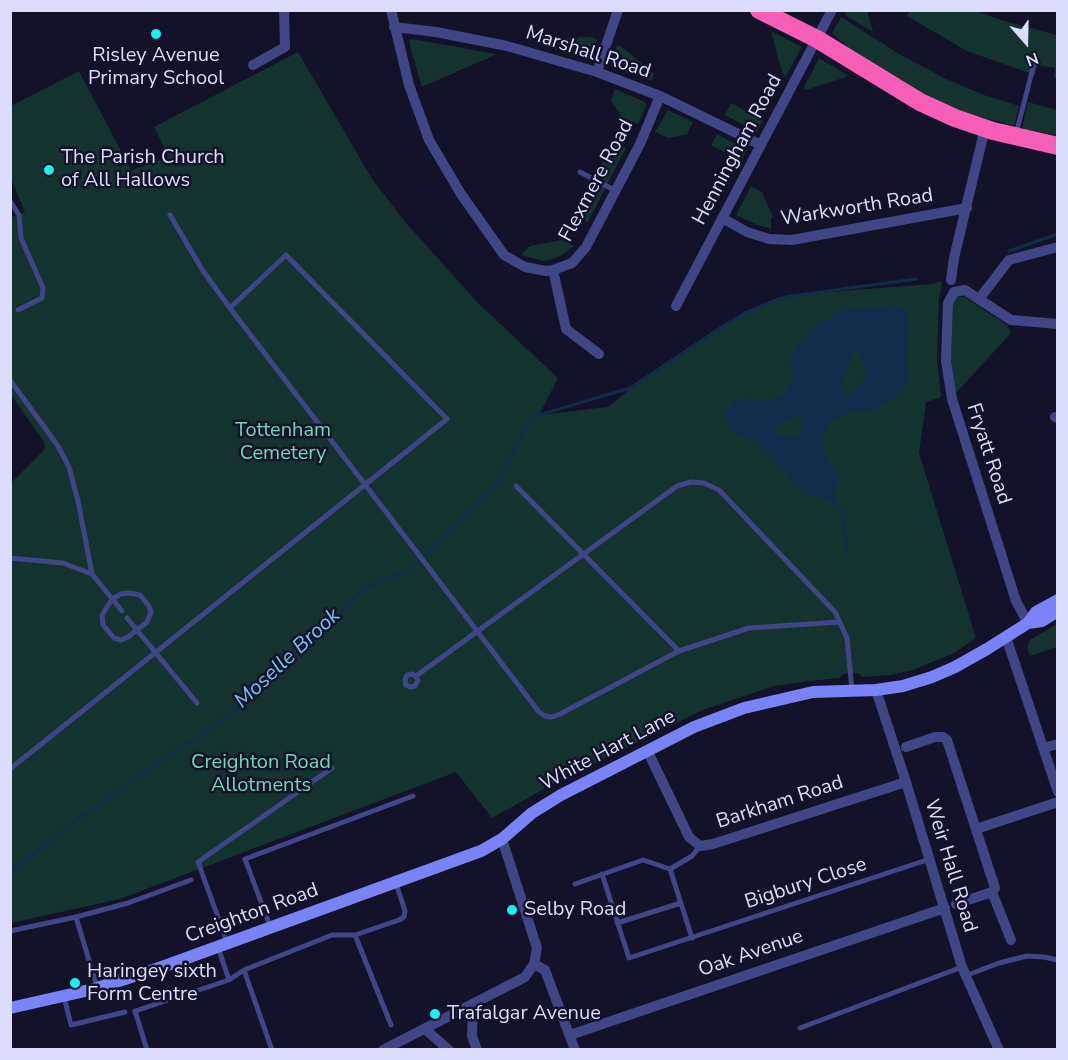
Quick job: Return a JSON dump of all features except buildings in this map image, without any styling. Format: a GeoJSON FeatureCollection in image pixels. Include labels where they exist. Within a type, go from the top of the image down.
{"type":"FeatureCollection","features":[{"type":"Feature","properties":{"kind":"highway"},"geometry":{"type":"LineString","coordinates":[[759,10],[817,39],[921,102],[955,118],[1015,137],[1058,146]]}},
{"type":"Feature","properties":{"kind":"street"},"geometry":{"type":"LineString","coordinates":[[252,65],[285,47],[284,10]]}},
{"type":"Feature","properties":{"kind":"street"},"geometry":{"type":"LineString","coordinates":[[391,10],[409,85],[429,140],[461,194],[504,255],[525,267],[553,270],[566,329],[599,354]]}},
{"type":"Feature","properties":{"kind":"street"},"geometry":{"type":"LineString","coordinates":[[597,72],[618,10]]}},
{"type":"Feature","properties":{"kind":"street","name":"Henningham Road"},"geometry":{"type":"LineString","coordinates":[[676,306],[832,10]]}},
{"type":"Feature","properties":{"kind":"street","name":"Marshall Road"},"geometry":{"type":"LineString","coordinates":[[394,27],[436,32],[507,46],[597,72],[660,96],[760,145]]}},
{"type":"Feature","properties":{"kind":"street","name":"Flexmere Road"},"geometry":{"type":"LineString","coordinates":[[553,270],[572,263],[586,247],[616,191],[660,96]]}},
{"type":"Feature","properties":{"kind":"street"},"geometry":{"type":"LineString","coordinates":[[951,280],[954,258],[986,128]]}},
{"type":"Feature","properties":{"kind":"street","name":"Warkworth Road"},"geometry":{"type":"LineString","coordinates":[[722,218],[747,232],[769,239],[792,240],[967,208]]}},
{"type":"Feature","properties":{"kind":"street"},"geometry":{"type":"LineString","coordinates":[[1058,247],[1009,260],[979,299],[1011,320],[1058,324]]}},
{"type":"Feature","properties":{"kind":"street","name":"Fryatt Road"},"geometry":{"type":"LineString","coordinates":[[979,299],[964,290],[954,292],[948,303],[946,361],[948,383],[1013,591],[1020,611],[1028,623]]}},
{"type":"Feature","properties":{"kind":"street","name":"White Hart Lane"},"geometry":{"type":"LineString","coordinates":[[502,839],[532,813],[561,795],[694,728],[744,708],[813,692],[876,690],[903,686],[932,677],[955,668],[1006,637],[1028,623],[1036,612],[1058,600]]}},
{"type":"Feature","properties":{"kind":"street","name":"White Hart Lane"},"geometry":{"type":"LineString","coordinates":[[1028,623],[1042,621],[1058,611]]}},
{"type":"Feature","properties":{"kind":"street"},"geometry":{"type":"LineString","coordinates":[[1006,637],[1058,792]]}},
{"type":"Feature","properties":{"kind":"street","name":"Weir Hall Road"},"geometry":{"type":"LineString","coordinates":[[876,690],[901,749],[906,782],[964,971],[999,1050]]}},
{"type":"Feature","properties":{"kind":"street"},"geometry":{"type":"LineString","coordinates":[[901,749],[936,737],[944,737],[947,740],[1011,940]]}},
{"type":"Feature","properties":{"kind":"street"},"geometry":{"type":"LineString","coordinates":[[1043,748],[1058,744]]}},
{"type":"Feature","properties":{"kind":"street","name":"Barkham Road"},"geometry":{"type":"LineString","coordinates":[[648,752],[689,837],[700,846],[713,844],[906,782]]}},
{"type":"Feature","properties":{"kind":"street"},"geometry":{"type":"LineString","coordinates":[[976,829],[1058,802]]}},
{"type":"Feature","properties":{"kind":"street"},"geometry":{"type":"LineString","coordinates":[[383,1050],[525,977],[534,964],[537,948],[502,839]]}},
{"type":"Feature","properties":{"kind":"street","name":"Creighton Road"},"geometry":{"type":"LineString","coordinates":[[10,1008],[97,989],[396,883],[481,851],[502,839]]}},
{"type":"Feature","properties":{"kind":"street"},"geometry":{"type":"LineString","coordinates":[[956,904],[994,890]]}},
{"type":"Feature","properties":{"kind":"street","name":"Oak Avenue"},"geometry":{"type":"LineString","coordinates":[[570,1035],[945,908]]}},
{"type":"Feature","properties":{"kind":"street"},"geometry":{"type":"LineString","coordinates":[[534,964],[545,970],[575,1050]]}},
{"type":"Feature","properties":{"kind":"street"},"geometry":{"type":"LineString","coordinates":[[473,1005],[472,1035],[477,1050]]}},
{"type":"Feature","properties":{"kind":"street"},"geometry":{"type":"LineString","coordinates":[[425,1029],[449,1050]]}},
{"type":"Feature","properties":{"kind":"lane"},"geometry":{"type":"LineString","coordinates":[[1015,137],[1035,60]]}},
{"type":"Feature","properties":{"kind":"lane"},"geometry":{"type":"LineString","coordinates":[[580,172],[616,191]]}},
{"type":"Feature","properties":{"kind":"lane"},"geometry":{"type":"LineString","coordinates":[[10,201],[19,215],[21,238],[39,276],[42,288],[42,298],[18,310]]}},
{"type":"Feature","properties":{"kind":"lane"},"geometry":{"type":"LineString","coordinates":[[170,215],[203,271],[230,308],[539,712],[545,716],[552,717],[679,651],[749,628],[839,622]]}},
{"type":"Feature","properties":{"kind":"lane"},"geometry":{"type":"LineString","coordinates":[[10,769],[447,419],[286,255],[230,308]]}},
{"type":"Feature","properties":{"kind":"lane"},"geometry":{"type":"LineString","coordinates":[[10,380],[58,446],[69,467],[92,573],[122,611]]}},
{"type":"Feature","properties":{"kind":"lane"},"geometry":{"type":"LineString","coordinates":[[416,676],[677,486],[691,482],[704,483],[719,490],[835,612],[847,638],[852,690]]}},
{"type":"Feature","properties":{"kind":"lane"},"geometry":{"type":"LineString","coordinates":[[516,486],[679,651]]}},
{"type":"Feature","properties":{"kind":"lane"},"geometry":{"type":"LineString","coordinates":[[10,558],[63,563],[92,573]]}},
{"type":"Feature","properties":{"kind":"lane"},"geometry":{"type":"LineString","coordinates":[[121,594],[141,595],[151,612],[147,622],[138,631],[121,640],[114,638],[103,625],[102,615],[112,599],[121,594]]}},
{"type":"Feature","properties":{"kind":"lane"},"geometry":{"type":"LineString","coordinates":[[127,618],[197,703]]}},
{"type":"Feature","properties":{"kind":"lane"},"geometry":{"type":"LineString","coordinates":[[230,980],[223,945],[198,862],[332,768]]}},
{"type":"Feature","properties":{"kind":"lane"},"geometry":{"type":"LineString","coordinates":[[271,928],[245,859],[413,796]]}},
{"type":"Feature","properties":{"kind":"lane"},"geometry":{"type":"LineString","coordinates":[[576,884],[643,860],[670,869],[692,856],[700,846]]}},
{"type":"Feature","properties":{"kind":"lane","name":"Bigbury Close"},"geometry":{"type":"LineString","coordinates":[[602,874],[629,958],[930,859]]}},
{"type":"Feature","properties":{"kind":"lane"},"geometry":{"type":"LineString","coordinates":[[670,869],[692,938]]}},
{"type":"Feature","properties":{"kind":"lane"},"geometry":{"type":"LineString","coordinates":[[10,930],[76,917],[128,903],[191,880]]}},
{"type":"Feature","properties":{"kind":"lane"},"geometry":{"type":"LineString","coordinates":[[147,1050],[135,1011],[230,980],[244,970],[332,935],[355,934],[404,916],[405,911],[396,883]]}},
{"type":"Feature","properties":{"kind":"lane"},"geometry":{"type":"LineString","coordinates":[[617,923],[681,903]]}},
{"type":"Feature","properties":{"kind":"lane"},"geometry":{"type":"LineString","coordinates":[[945,908],[956,904]]}},
{"type":"Feature","properties":{"kind":"lane"},"geometry":{"type":"LineString","coordinates":[[76,917],[97,989]]}},
{"type":"Feature","properties":{"kind":"lane"},"geometry":{"type":"LineString","coordinates":[[355,934],[392,1025]]}},
{"type":"Feature","properties":{"kind":"lane"},"geometry":{"type":"LineString","coordinates":[[800,1028],[964,971],[1027,956],[1058,960]]}},
{"type":"Feature","properties":{"kind":"lane"},"geometry":{"type":"LineString","coordinates":[[244,970],[272,1050]]}},
{"type":"Feature","properties":{"kind":"lane"},"geometry":{"type":"LineString","coordinates":[[64,997],[71,1025],[125,1012]]}},
{"type":"Feature","properties":{"kind":"green space"},"geometry":{"type":"Polygon","coordinates":[[[847,11],[867,11],[873,32],[845,15],[847,11]]]}},
{"type":"Feature","properties":{"kind":"green space"},"geometry":{"type":"Polygon","coordinates":[[[910,11],[977,11],[1057,35],[1057,78],[1054,78],[1055,68],[1037,65],[1035,75],[967,51],[907,16],[910,11]]]}},
{"type":"Feature","properties":{"kind":"green space"},"geometry":{"type":"Polygon","coordinates":[[[841,17],[899,54],[944,78],[984,95],[1019,106],[1014,126],[978,116],[976,119],[950,109],[857,55],[832,33],[841,17]]]}},
{"type":"Feature","properties":{"kind":"green space"},"geometry":{"type":"Polygon","coordinates":[[[771,31],[802,47],[786,76],[783,75],[771,31]]]}},
{"type":"Feature","properties":{"kind":"green space"},"geometry":{"type":"Polygon","coordinates":[[[592,37],[597,40],[590,59],[550,48],[550,39],[592,37]]]}},
{"type":"Feature","properties":{"kind":"green space"},"geometry":{"type":"Polygon","coordinates":[[[412,39],[497,54],[422,87],[409,41],[412,39]]]}},
{"type":"Feature","properties":{"kind":"green space"},"geometry":{"type":"Polygon","coordinates":[[[617,45],[652,72],[654,75],[651,81],[610,66],[617,45]]]}},
{"type":"Feature","properties":{"kind":"green space","name":"Tottenham Cemetery"},"geometry":{"type":"Polygon","coordinates":[[[298,52],[372,179],[406,223],[479,304],[558,378],[539,415],[608,407],[645,377],[745,313],[791,295],[932,284],[942,281],[937,358],[941,397],[926,402],[919,453],[976,638],[954,653],[913,670],[890,675],[862,677],[858,673],[843,674],[840,678],[774,686],[705,709],[551,785],[492,818],[456,772],[120,899],[11,923],[11,483],[45,449],[44,442],[11,395],[10,218],[25,212],[11,179],[11,106],[79,71],[131,170],[169,157],[154,127],[298,52]]]}},
{"type":"Feature","properties":{"kind":"green space"},"geometry":{"type":"Polygon","coordinates":[[[819,58],[847,75],[846,77],[803,89],[819,58]]]}},
{"type":"Feature","properties":{"kind":"green space"},"geometry":{"type":"Polygon","coordinates":[[[615,89],[645,102],[646,106],[638,124],[622,117],[611,101],[615,89]]]}},
{"type":"Feature","properties":{"kind":"green space"},"geometry":{"type":"Polygon","coordinates":[[[1028,102],[1057,110],[1057,135],[1022,129],[1028,102]]]}},
{"type":"Feature","properties":{"kind":"green space"},"geometry":{"type":"Polygon","coordinates":[[[731,103],[763,120],[757,132],[725,115],[731,103]]]}},
{"type":"Feature","properties":{"kind":"green space"},"geometry":{"type":"Polygon","coordinates":[[[668,110],[693,122],[687,134],[669,138],[655,132],[668,110]]]}},
{"type":"Feature","properties":{"kind":"green space"},"geometry":{"type":"Polygon","coordinates":[[[717,134],[747,150],[736,170],[725,164],[730,155],[711,145],[717,134]]]}},
{"type":"Feature","properties":{"kind":"green space"},"geometry":{"type":"Polygon","coordinates":[[[613,142],[626,148],[588,222],[575,215],[613,142]]]}},
{"type":"Feature","properties":{"kind":"green space"},"geometry":{"type":"Polygon","coordinates":[[[751,186],[762,192],[773,217],[771,218],[771,229],[736,215],[751,186]]]}},
{"type":"Feature","properties":{"kind":"green space"},"geometry":{"type":"Polygon","coordinates":[[[562,240],[574,246],[553,259],[543,261],[521,255],[530,246],[562,240]]]}},
{"type":"Feature","properties":{"kind":"green space"},"geometry":{"type":"Polygon","coordinates":[[[957,297],[965,297],[1007,325],[1011,333],[956,393],[951,361],[953,302],[957,297]]]}},
{"type":"Feature","properties":{"kind":"green space"},"geometry":{"type":"Polygon","coordinates":[[[1057,624],[1057,647],[1030,656],[1027,648],[1030,640],[1057,624]]]}},
{"type":"Feature","properties":{"kind":"water"},"geometry":{"type":"Polygon","coordinates":[[[896,306],[905,309],[909,322],[906,367],[909,380],[897,395],[875,409],[849,412],[829,422],[822,438],[824,453],[839,477],[837,488],[833,493],[840,507],[838,509],[828,500],[815,495],[806,495],[755,440],[736,435],[729,427],[725,416],[734,401],[778,398],[794,378],[790,361],[798,344],[822,320],[829,322],[833,313],[858,308],[896,306]],[[855,347],[840,388],[846,396],[853,394],[864,379],[866,368],[855,347]],[[796,417],[777,424],[775,429],[778,435],[795,438],[802,430],[801,418],[796,417]]]}},
{"type":"Feature","properties":{"kind":"waterway"},"geometry":{"type":"LineString","coordinates":[[1009,251],[1058,234]]}},
{"type":"Feature","properties":{"kind":"waterway","name":"Moselle Brook"},"geometry":{"type":"LineString","coordinates":[[10,871],[53,840],[75,820],[96,808],[184,744],[200,737],[265,687],[279,668],[299,653],[309,640],[336,618],[360,592],[369,586],[405,572],[448,534],[495,485],[532,417],[630,388],[720,328],[745,313],[778,299],[916,279]]}},
{"type":"Feature","properties":{"kind":"waterway"},"geometry":{"type":"LineString","coordinates":[[839,508],[843,513],[847,550]]}},
{"type":"Feature","properties":{"kind":"place","name":"Risley Avenue Primary School"},"geometry":{"type":"Point","coordinates":[156,34]}},
{"type":"Feature","properties":{"kind":"place","name":"The Parish Church of All Hallows"},"geometry":{"type":"Point","coordinates":[49,170]}},
{"type":"Feature","properties":{"kind":"place","name":"Selby Road"},"geometry":{"type":"Point","coordinates":[512,910]}},
{"type":"Feature","properties":{"kind":"place","name":"Haringey sixth Form Centre"},"geometry":{"type":"Point","coordinates":[75,983]}},
{"type":"Feature","properties":{"kind":"place","name":"Trafalgar Avenue"},"geometry":{"type":"Point","coordinates":[435,1014]}},
{"type":"Feature","properties":{"kind":"park label","name":"Creighton Road Allotments"},"geometry":{"type":"Point","coordinates":[261,774]}}]}
